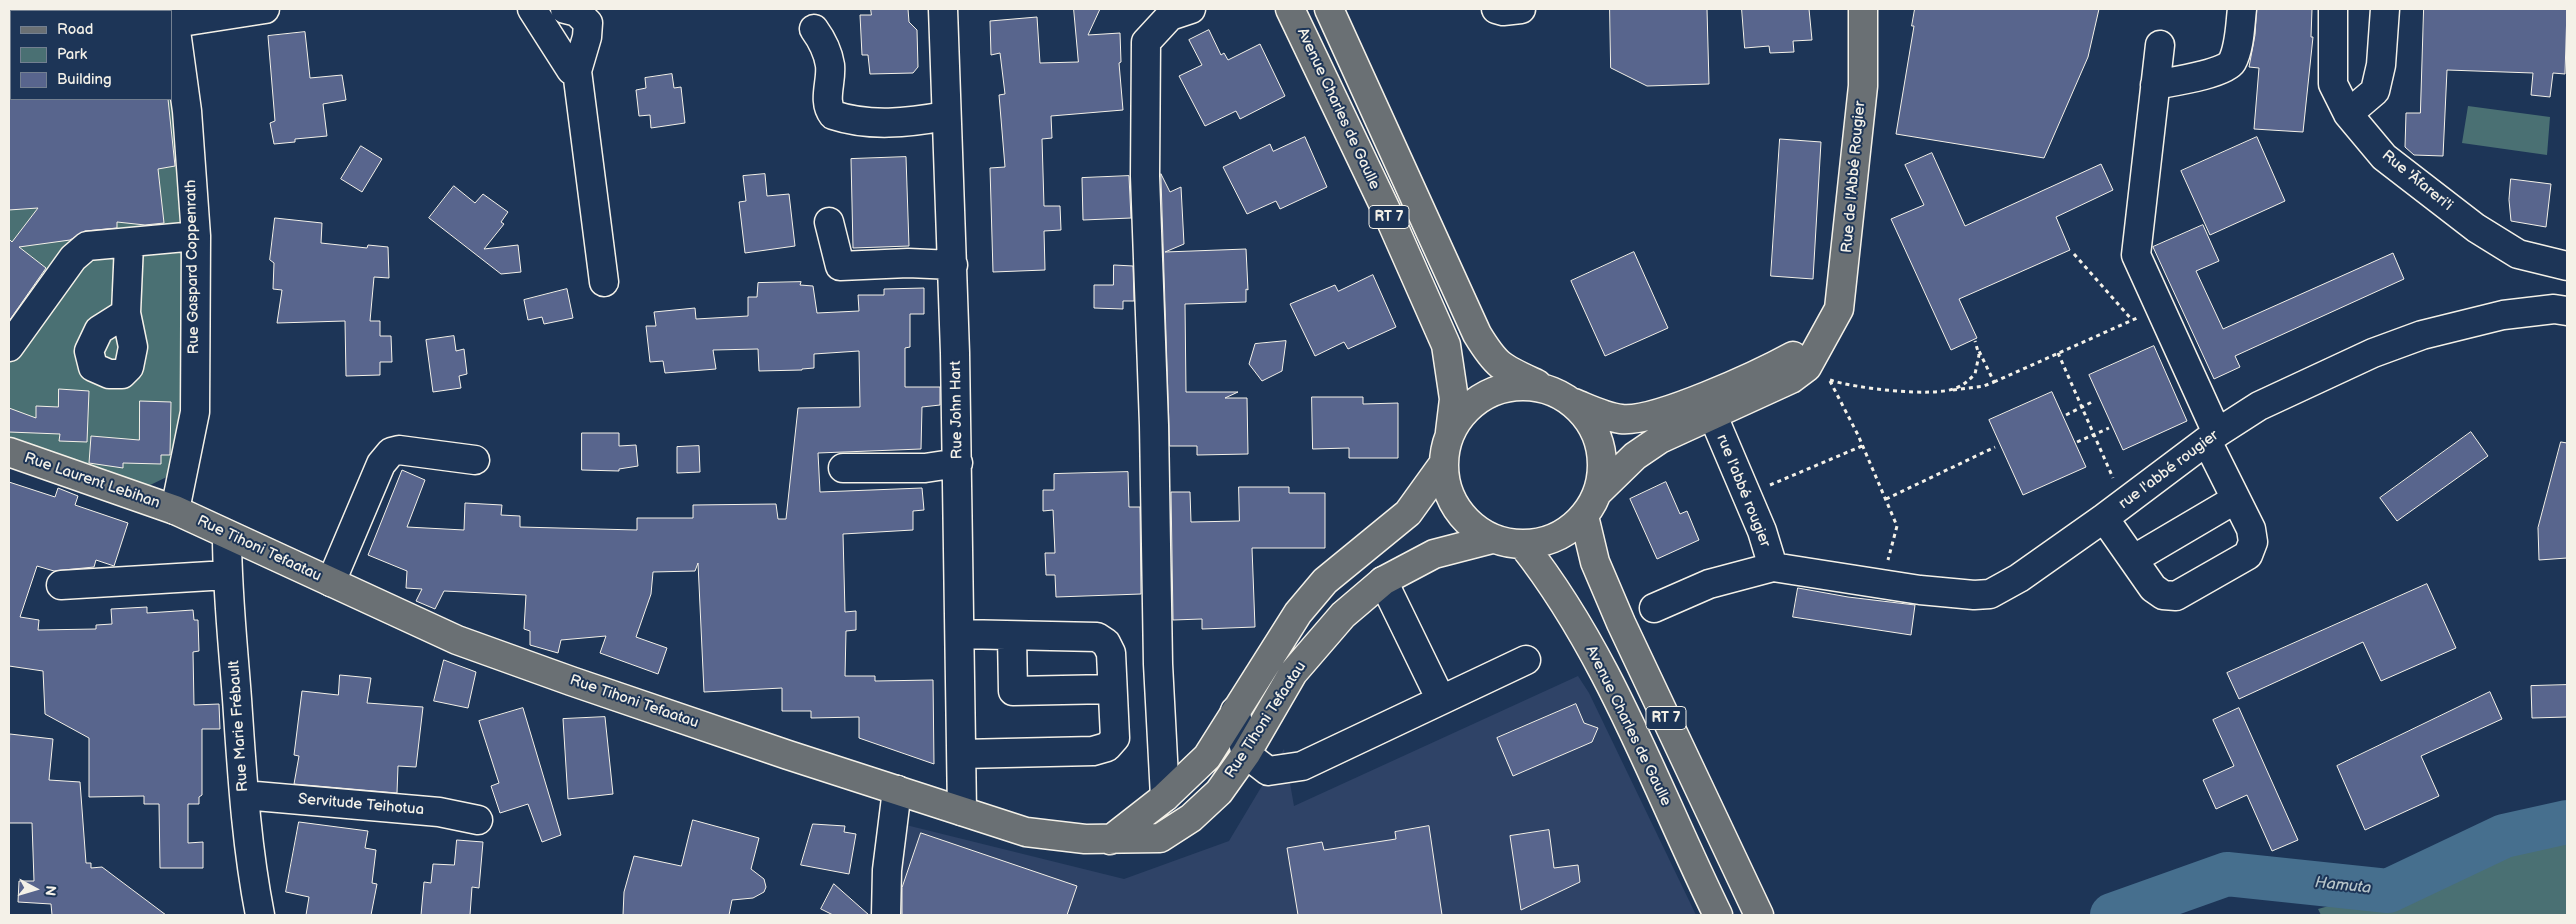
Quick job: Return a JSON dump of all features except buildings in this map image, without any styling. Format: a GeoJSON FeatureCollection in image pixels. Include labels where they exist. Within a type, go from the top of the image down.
{"type":"FeatureCollection","features":[{"type":"Feature","properties":{"kind":"main road","name":"Avenue Charles de Gaulle"},"geometry":{"type":"LineString","coordinates":[[1290,9],[1384,205],[1446,345],[1454,399],[1450,436]]}},
{"type":"Feature","properties":{"kind":"main road","name":"RT 7"},"geometry":{"type":"LineString","coordinates":[[1329,9],[1477,334],[1491,358],[1503,368],[1562,397],[1584,414],[1600,444],[1602,477],[1591,505],[1563,534],[1537,544],[1523,545],[1492,539],[1472,526],[1456,508],[1446,487],[1444,463],[1450,436],[1467,409],[1493,392],[1523,386],[1562,397]]}},
{"type":"Feature","properties":{"kind":"main road","name":"Rue de l'Abbé Rougier"},"geometry":{"type":"LineString","coordinates":[[1591,505],[1635,456],[1660,439],[1791,379],[1807,367],[1823,340],[1839,310],[1845,272],[1862,86],[1863,9]]}},
{"type":"Feature","properties":{"kind":"main road"},"geometry":{"type":"LineString","coordinates":[[1562,397],[1607,416],[1623,419],[1648,416],[1758,374],[1823,340]]}},
{"type":"Feature","properties":{"kind":"main road","name":"Rue Laurent Lebihan"},"geometry":{"type":"LineString","coordinates":[[9,452],[175,510]]}},
{"type":"Feature","properties":{"kind":"main road","name":"Rue Tihoni Tefaatau"},"geometry":{"type":"LineString","coordinates":[[1110,840],[1165,797],[1207,757],[1234,711],[1298,612],[1326,581],[1408,513],[1444,463]]}},
{"type":"Feature","properties":{"kind":"main road","name":"RT 7"},"geometry":{"type":"LineString","coordinates":[[1591,505],[1595,562],[1621,623],[1759,915]]}},
{"type":"Feature","properties":{"kind":"main road","name":"Rue Tihoni Tefaatau"},"geometry":{"type":"LineString","coordinates":[[175,510],[227,536],[457,640],[693,723],[1026,832],[1077,839],[1110,840],[1160,838],[1191,818],[1219,792],[1246,754],[1294,673],[1343,615],[1383,581],[1434,554],[1492,539]]}},
{"type":"Feature","properties":{"kind":"main road","name":"Avenue Charles de Gaulle"},"geometry":{"type":"LineString","coordinates":[[1523,545],[1553,583],[1608,681],[1718,915]]}},
{"type":"Feature","properties":{"kind":"street","name":"Rue Gaspard Coppenrath"},"geometry":{"type":"LineString","coordinates":[[175,510],[195,412],[196,236],[187,111],[174,16],[265,9]]}},
{"type":"Feature","properties":{"kind":"street"},"geometry":{"type":"LineString","coordinates":[[532,9],[571,70],[577,71]]}},
{"type":"Feature","properties":{"kind":"street"},"geometry":{"type":"LineString","coordinates":[[565,9],[578,12],[588,24],[587,37],[577,71],[604,282]]}},
{"type":"Feature","properties":{"kind":"street","name":"Rue John Hart"},"geometry":{"type":"LineString","coordinates":[[943,9],[953,265],[958,463],[962,811]]}},
{"type":"Feature","properties":{"kind":"street"},"geometry":{"type":"LineString","coordinates":[[1165,797],[1158,664],[1154,426],[1145,176],[1146,42],[1170,16],[1191,9]]}},
{"type":"Feature","properties":{"kind":"street"},"geometry":{"type":"LineString","coordinates":[[1496,9],[1503,11],[1521,9]]}},
{"type":"Feature","properties":{"kind":"street"},"geometry":{"type":"LineString","coordinates":[[2155,85],[2222,70],[2231,63],[2240,34],[2242,9]]}},
{"type":"Feature","properties":{"kind":"street","name":"Rue 'Āfareri'i"},"geometry":{"type":"LineString","coordinates":[[2333,9],[2333,84],[2348,114],[2384,156],[2476,228],[2518,254],[2567,266]]}},
{"type":"Feature","properties":{"kind":"street"},"geometry":{"type":"LineString","coordinates":[[2348,114],[2375,91],[2381,65],[2385,9]]}},
{"type":"Feature","properties":{"kind":"street"},"geometry":{"type":"LineString","coordinates":[[814,29],[822,41],[830,65],[827,102],[833,115],[849,120],[878,123],[915,122],[946,116]]}},
{"type":"Feature","properties":{"kind":"street"},"geometry":{"type":"LineString","coordinates":[[2114,511],[2134,559],[2153,588],[2163,595],[2176,596],[2248,555],[2253,542],[2251,529],[2236,499],[2160,308],[2136,255],[2160,45]]}},
{"type":"Feature","properties":{"kind":"street"},"geometry":{"type":"LineString","coordinates":[[829,222],[837,275],[908,264],[953,265]]}},
{"type":"Feature","properties":{"kind":"street"},"geometry":{"type":"LineString","coordinates":[[9,347],[73,258],[87,246],[129,244],[196,236]]}},
{"type":"Feature","properties":{"kind":"street"},"geometry":{"type":"LineString","coordinates":[[126,313],[129,244]]}},
{"type":"Feature","properties":{"kind":"street","name":"rue l'abbé rougier"},"geometry":{"type":"LineString","coordinates":[[1654,608],[1709,584],[1773,567],[1888,585],[1974,595],[1990,594],[2018,578],[2114,511],[2212,437],[2259,406],[2373,353],[2422,335],[2503,315],[2554,309],[2567,311]]}},
{"type":"Feature","properties":{"kind":"street","name":"rue l'abbé rougier"},"geometry":{"type":"LineString","coordinates":[[1713,416],[1747,494],[1773,567]]}},
{"type":"Feature","properties":{"kind":"street"},"geometry":{"type":"LineString","coordinates":[[331,582],[381,464],[391,452],[399,450],[475,460]]}},
{"type":"Feature","properties":{"kind":"street"},"geometry":{"type":"LineString","coordinates":[[843,468],[925,468],[958,463]]}},
{"type":"Feature","properties":{"kind":"street"},"geometry":{"type":"LineString","coordinates":[[2134,559],[2236,499]]}},
{"type":"Feature","properties":{"kind":"street","name":"Rue Marie Frébault"},"geometry":{"type":"LineString","coordinates":[[227,536],[227,574],[244,795],[251,867],[260,915]]}},
{"type":"Feature","properties":{"kind":"street"},"geometry":{"type":"LineString","coordinates":[[61,585],[227,574]]}},
{"type":"Feature","properties":{"kind":"street"},"geometry":{"type":"LineString","coordinates":[[1383,581],[1441,700]]}},
{"type":"Feature","properties":{"kind":"street"},"geometry":{"type":"LineString","coordinates":[[960,634],[1097,638],[1106,643],[1111,653],[1115,738],[1107,747],[1093,751],[962,754]]}},
{"type":"Feature","properties":{"kind":"street"},"geometry":{"type":"LineString","coordinates":[[1012,636],[1013,691],[1112,689]]}},
{"type":"Feature","properties":{"kind":"street"},"geometry":{"type":"LineString","coordinates":[[1234,711],[1246,754],[1268,770],[1302,766],[1526,660]]}},
{"type":"Feature","properties":{"kind":"street"},"geometry":{"type":"LineString","coordinates":[[886,915],[887,870],[897,790]]}},
{"type":"Feature","properties":{"kind":"street","name":"Servitude Teihotua"},"geometry":{"type":"LineString","coordinates":[[244,795],[439,812],[478,820]]}},
{"type":"Feature","properties":{"kind":"path"},"geometry":{"type":"LineString","coordinates":[[2074,254],[2132,320]]}},
{"type":"Feature","properties":{"kind":"path"},"geometry":{"type":"LineString","coordinates":[[1830,381],[1888,390],[1966,390],[1994,382],[2160,308]]}},
{"type":"Feature","properties":{"kind":"path"},"geometry":{"type":"LineString","coordinates":[[1823,340],[1830,381],[1862,446],[1897,526],[1886,565],[1888,585]]}},
{"type":"Feature","properties":{"kind":"path"},"geometry":{"type":"LineString","coordinates":[[1975,341],[1994,382]]}},
{"type":"Feature","properties":{"kind":"path"},"geometry":{"type":"LineString","coordinates":[[1935,391],[1955,389],[1968,382],[1975,374],[1979,351]]}},
{"type":"Feature","properties":{"kind":"path"},"geometry":{"type":"LineString","coordinates":[[2058,353],[2095,434],[2114,511]]}},
{"type":"Feature","properties":{"kind":"path"},"geometry":{"type":"LineString","coordinates":[[2066,415],[2094,401]]}},
{"type":"Feature","properties":{"kind":"path"},"geometry":{"type":"LineString","coordinates":[[2078,442],[2109,428]]}},
{"type":"Feature","properties":{"kind":"path"},"geometry":{"type":"LineString","coordinates":[[1747,494],[1862,446]]}},
{"type":"Feature","properties":{"kind":"path"},"geometry":{"type":"LineString","coordinates":[[1886,499],[1995,447]]}},
{"type":"Feature","properties":{"kind":"shaded area"},"geometry":{"type":"Polygon","coordinates":[[[1578,676],[1589,693],[1696,915],[884,915],[906,825],[1124,879],[1229,841],[1284,749],[1294,806],[1578,676]]]}},
{"type":"Feature","properties":{"kind":"green space"},"geometry":{"type":"Polygon","coordinates":[[[9,9],[162,9],[10,10],[10,100],[171,100],[185,289],[179,471],[140,490],[9,440],[9,9]]]}},
{"type":"Feature","properties":{"kind":"green space"},"geometry":{"type":"Polygon","coordinates":[[[2468,106],[2550,117],[2547,155],[2462,143],[2468,106]]]}},
{"type":"Feature","properties":{"kind":"green space"},"geometry":{"type":"Polygon","coordinates":[[[2567,840],[2567,915],[2321,915],[2318,909],[2567,840]]]}},
{"type":"Feature","properties":{"kind":"waterway","name":"Hamuta"},"geometry":{"type":"LineString","coordinates":[[2112,915],[2227,874],[2388,891],[2504,836],[2567,822]]}}]}
